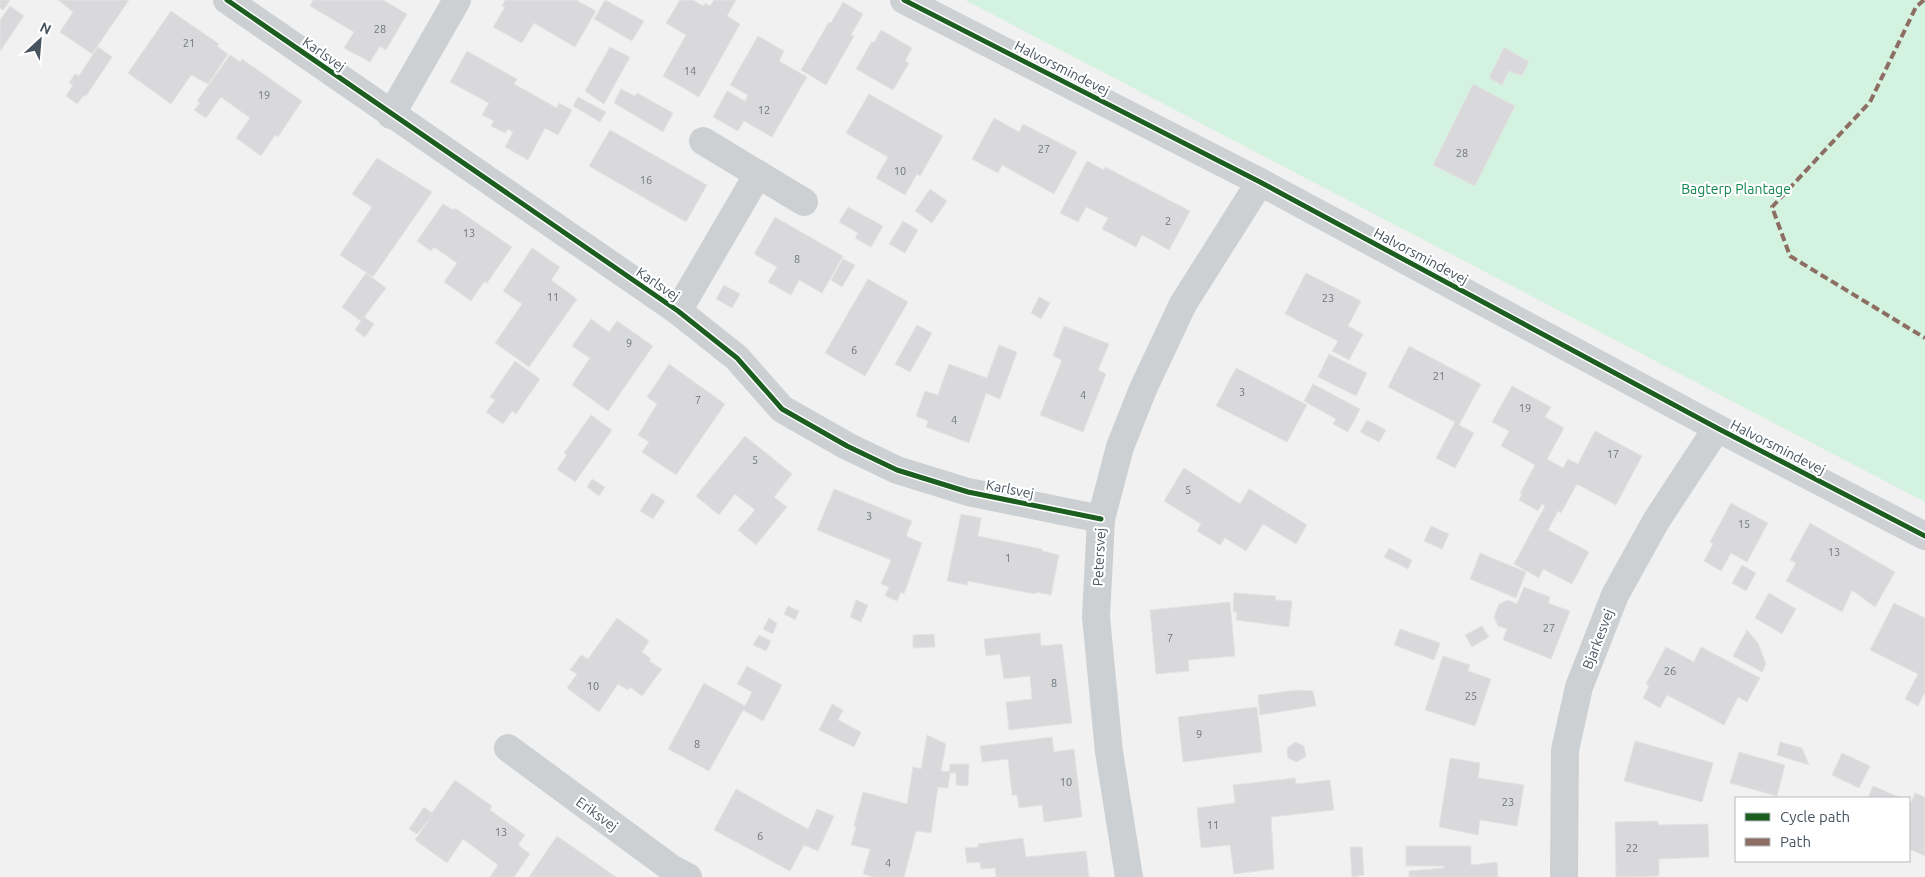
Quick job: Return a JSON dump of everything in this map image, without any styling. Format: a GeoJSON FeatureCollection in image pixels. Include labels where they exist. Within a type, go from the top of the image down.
{"type":"FeatureCollection","features":[{"type":"Feature","properties":{"kind":"street","name":"Karlsvej"},"geometry":{"type":"LineString","coordinates":[[228,0],[678,311],[737,358],[782,410],[851,448],[897,470],[968,492],[1101,519]]}},
{"type":"Feature","properties":{"kind":"street"},"geometry":{"type":"LineString","coordinates":[[391,114],[457,0]]}},
{"type":"Feature","properties":{"kind":"street","name":"Halvorsmindevej"},"geometry":{"type":"LineString","coordinates":[[904,0],[1260,182],[1717,428],[1925,536]]}},
{"type":"Feature","properties":{"kind":"street"},"geometry":{"type":"LineString","coordinates":[[703,141],[804,202]]}},
{"type":"Feature","properties":{"kind":"street","name":"Karlsvej"},"geometry":{"type":"LineString","coordinates":[[678,311],[758,174]]}},
{"type":"Feature","properties":{"kind":"street","name":"Petersvej"},"geometry":{"type":"LineString","coordinates":[[1129,877],[1109,752],[1096,617],[1101,519],[1120,447],[1143,389],[1183,304],[1260,182]]}},
{"type":"Feature","properties":{"kind":"street","name":"Bjarkesvej"},"geometry":{"type":"LineString","coordinates":[[1564,877],[1565,750],[1579,687],[1615,595],[1656,521],[1717,428]]}},
{"type":"Feature","properties":{"kind":"street","name":"Eriksvej"},"geometry":{"type":"LineString","coordinates":[[508,748],[672,868],[688,877]]}},
{"type":"Feature","properties":{"kind":"green space","name":"Bagterp Plantage"},"geometry":{"type":"Polygon","coordinates":[[[965,0],[1925,0],[1925,502],[965,0]]]}},
{"type":"Feature","properties":{"kind":"building"},"geometry":{"type":"Polygon","coordinates":[[[0,0],[10,0],[3,10],[0,8],[0,0]]]}},
{"type":"Feature","properties":{"kind":"building"},"geometry":{"type":"Polygon","coordinates":[[[58,0],[129,0],[92,54],[60,32],[73,12],[58,0]]]}},
{"type":"Feature","properties":{"kind":"building"},"geometry":{"type":"Polygon","coordinates":[[[313,0],[383,0],[407,14],[386,50],[380,46],[370,62],[344,48],[354,32],[310,6],[313,0]]]}},
{"type":"Feature","properties":{"kind":"building"},"geometry":{"type":"Polygon","coordinates":[[[505,0],[576,0],[596,11],[575,47],[534,23],[522,43],[493,27],[505,7],[502,6],[505,0]]]}},
{"type":"Feature","properties":{"kind":"building"},"geometry":{"type":"Polygon","coordinates":[[[605,0],[644,21],[632,41],[594,19],[605,0]]]}},
{"type":"Feature","properties":{"kind":"building"},"geometry":{"type":"Polygon","coordinates":[[[680,0],[693,0],[703,6],[705,3],[710,6],[714,0],[736,0],[727,16],[740,24],[699,97],[663,76],[686,35],[666,23],[680,0]]]}},
{"type":"Feature","properties":{"kind":"building"},"geometry":{"type":"Polygon","coordinates":[[[843,2],[863,14],[851,35],[854,36],[826,85],[801,70],[843,2]]]}},
{"type":"Feature","properties":{"kind":"building"},"geometry":{"type":"Polygon","coordinates":[[[10,6],[24,16],[0,51],[0,20],[10,6]]]}},
{"type":"Feature","properties":{"kind":"building"},"geometry":{"type":"Polygon","coordinates":[[[171,11],[219,44],[217,46],[228,54],[208,84],[191,75],[171,104],[128,73],[171,11]]]}},
{"type":"Feature","properties":{"kind":"building"},"geometry":{"type":"Polygon","coordinates":[[[881,30],[912,48],[905,61],[909,63],[893,90],[856,69],[872,41],[874,43],[881,30]]]}},
{"type":"Feature","properties":{"kind":"building"},"geometry":{"type":"Polygon","coordinates":[[[758,36],[784,51],[779,61],[807,77],[772,137],[744,121],[738,131],[713,117],[727,91],[745,101],[748,95],[730,85],[758,36]]]}},
{"type":"Feature","properties":{"kind":"building"},"geometry":{"type":"Polygon","coordinates":[[[98,47],[112,57],[86,96],[84,95],[77,104],[66,96],[73,85],[69,83],[75,74],[79,76],[98,47]]]}},
{"type":"Feature","properties":{"kind":"building"},"geometry":{"type":"Polygon","coordinates":[[[610,47],[630,57],[604,104],[585,91],[610,47]]]}},
{"type":"Feature","properties":{"kind":"building"},"geometry":{"type":"Polygon","coordinates":[[[1504,47],[1529,62],[1522,76],[1509,71],[1502,85],[1489,78],[1504,47]]]}},
{"type":"Feature","properties":{"kind":"building"},"geometry":{"type":"Polygon","coordinates":[[[467,51],[517,79],[514,84],[557,108],[559,103],[572,110],[558,135],[545,128],[528,160],[505,147],[513,132],[508,129],[505,133],[491,126],[494,121],[482,115],[489,103],[450,82],[467,51]]]}},
{"type":"Feature","properties":{"kind":"building"},"geometry":{"type":"Polygon","coordinates":[[[230,55],[240,62],[242,59],[302,101],[278,137],[275,135],[261,156],[236,138],[250,118],[221,97],[206,118],[194,110],[200,103],[197,101],[230,55]]]}},
{"type":"Feature","properties":{"kind":"building"},"geometry":{"type":"Polygon","coordinates":[[[1473,84],[1515,106],[1475,186],[1433,165],[1473,84]]]}},
{"type":"Feature","properties":{"kind":"building"},"geometry":{"type":"Polygon","coordinates":[[[621,89],[635,96],[637,93],[673,113],[663,132],[614,103],[621,89]]]}},
{"type":"Feature","properties":{"kind":"building"},"geometry":{"type":"Polygon","coordinates":[[[869,94],[943,136],[920,176],[917,174],[905,195],[876,178],[888,157],[846,133],[869,94]]]}},
{"type":"Feature","properties":{"kind":"building"},"geometry":{"type":"Polygon","coordinates":[[[578,97],[606,112],[600,122],[573,106],[578,97]]]}},
{"type":"Feature","properties":{"kind":"building"},"geometry":{"type":"Polygon","coordinates":[[[994,118],[1019,132],[1023,124],[1077,152],[1054,194],[1002,165],[998,173],[972,159],[994,118]]]}},
{"type":"Feature","properties":{"kind":"building"},"geometry":{"type":"Polygon","coordinates":[[[610,130],[707,185],[686,222],[589,166],[610,130]]]}},
{"type":"Feature","properties":{"kind":"building"},"geometry":{"type":"Polygon","coordinates":[[[377,158],[432,192],[373,277],[340,255],[372,207],[352,194],[377,158]]]}},
{"type":"Feature","properties":{"kind":"building"},"geometry":{"type":"Polygon","coordinates":[[[1087,161],[1104,170],[1105,167],[1190,211],[1169,250],[1142,235],[1136,247],[1102,229],[1108,218],[1086,207],[1078,222],[1060,213],[1087,161]]]}},
{"type":"Feature","properties":{"kind":"building"},"geometry":{"type":"Polygon","coordinates":[[[930,189],[947,201],[932,223],[915,211],[930,189]]]}},
{"type":"Feature","properties":{"kind":"building"},"geometry":{"type":"Polygon","coordinates":[[[443,204],[453,210],[455,208],[512,247],[487,283],[484,282],[471,301],[444,282],[457,263],[434,247],[431,251],[417,241],[443,204]]]}},
{"type":"Feature","properties":{"kind":"building"},"geometry":{"type":"Polygon","coordinates":[[[848,207],[883,226],[871,247],[855,238],[858,233],[839,222],[848,207]]]}},
{"type":"Feature","properties":{"kind":"building"},"geometry":{"type":"Polygon","coordinates":[[[775,217],[843,256],[822,293],[799,280],[791,295],[768,282],[777,267],[754,254],[775,217]]]}},
{"type":"Feature","properties":{"kind":"building"},"geometry":{"type":"Polygon","coordinates":[[[903,221],[918,230],[905,253],[889,244],[903,221]]]}},
{"type":"Feature","properties":{"kind":"building"},"geometry":{"type":"Polygon","coordinates":[[[532,248],[560,267],[551,280],[577,299],[529,367],[495,343],[522,304],[503,291],[532,248]]]}},
{"type":"Feature","properties":{"kind":"building"},"geometry":{"type":"Polygon","coordinates":[[[843,259],[855,265],[842,287],[831,280],[843,259]]]}},
{"type":"Feature","properties":{"kind":"building"},"geometry":{"type":"Polygon","coordinates":[[[366,273],[386,288],[364,317],[374,324],[365,337],[355,330],[361,321],[342,307],[366,273]]]}},
{"type":"Feature","properties":{"kind":"building"},"geometry":{"type":"Polygon","coordinates":[[[1306,273],[1361,301],[1348,326],[1363,334],[1349,360],[1332,351],[1338,341],[1285,314],[1306,273]]]}},
{"type":"Feature","properties":{"kind":"building"},"geometry":{"type":"Polygon","coordinates":[[[868,279],[908,302],[865,376],[825,353],[868,279]]]}},
{"type":"Feature","properties":{"kind":"building"},"geometry":{"type":"Polygon","coordinates":[[[724,285],[740,294],[732,308],[716,299],[724,285]]]}},
{"type":"Feature","properties":{"kind":"building"},"geometry":{"type":"Polygon","coordinates":[[[1039,297],[1050,303],[1041,319],[1031,313],[1039,297]]]}},
{"type":"Feature","properties":{"kind":"building"},"geometry":{"type":"Polygon","coordinates":[[[591,319],[609,332],[617,321],[653,346],[608,411],[572,385],[590,358],[572,346],[591,319]]]}},
{"type":"Feature","properties":{"kind":"building"},"geometry":{"type":"Polygon","coordinates":[[[917,325],[932,333],[910,372],[895,364],[917,325]]]}},
{"type":"Feature","properties":{"kind":"building"},"geometry":{"type":"Polygon","coordinates":[[[1064,326],[1109,344],[1098,370],[1106,374],[1083,432],[1040,415],[1062,360],[1053,356],[1064,326]]]}},
{"type":"Feature","properties":{"kind":"building"},"geometry":{"type":"Polygon","coordinates":[[[999,345],[1017,352],[1000,399],[986,393],[969,443],[926,427],[928,421],[916,416],[925,391],[938,395],[949,364],[987,378],[999,345]]]}},
{"type":"Feature","properties":{"kind":"building"},"geometry":{"type":"Polygon","coordinates":[[[1409,346],[1481,384],[1459,425],[1474,433],[1455,468],[1436,458],[1455,422],[1388,387],[1409,346]]]}},
{"type":"Feature","properties":{"kind":"building"},"geometry":{"type":"Polygon","coordinates":[[[1329,354],[1367,373],[1356,396],[1318,377],[1329,354]]]}},
{"type":"Feature","properties":{"kind":"building"},"geometry":{"type":"Polygon","coordinates":[[[515,361],[540,379],[516,414],[512,411],[503,424],[486,412],[495,400],[490,397],[515,361]]]}},
{"type":"Feature","properties":{"kind":"building"},"geometry":{"type":"Polygon","coordinates":[[[669,364],[725,404],[676,475],[642,452],[649,442],[638,435],[657,404],[647,397],[669,364]]]}},
{"type":"Feature","properties":{"kind":"building"},"geometry":{"type":"Polygon","coordinates":[[[1236,368],[1307,405],[1287,442],[1216,406],[1236,368]]]}},
{"type":"Feature","properties":{"kind":"building"},"geometry":{"type":"Polygon","coordinates":[[[1313,384],[1360,409],[1348,432],[1333,424],[1336,419],[1304,401],[1313,384]]]}},
{"type":"Feature","properties":{"kind":"building"},"geometry":{"type":"Polygon","coordinates":[[[1512,386],[1551,407],[1545,417],[1564,428],[1547,459],[1563,468],[1568,459],[1578,464],[1595,431],[1642,456],[1616,505],[1577,484],[1561,513],[1558,511],[1548,530],[1589,552],[1572,584],[1543,569],[1539,578],[1514,564],[1545,506],[1542,504],[1538,511],[1519,500],[1522,494],[1520,493],[1535,465],[1501,446],[1509,431],[1492,422],[1512,386]]]}},
{"type":"Feature","properties":{"kind":"building"},"geometry":{"type":"Polygon","coordinates":[[[591,415],[612,430],[575,482],[557,469],[567,455],[564,453],[591,415]]]}},
{"type":"Feature","properties":{"kind":"building"},"geometry":{"type":"Polygon","coordinates":[[[1367,420],[1386,430],[1379,442],[1360,432],[1367,420]]]}},
{"type":"Feature","properties":{"kind":"building"},"geometry":{"type":"Polygon","coordinates":[[[745,436],[792,474],[774,497],[787,507],[756,545],[738,530],[755,510],[735,494],[719,515],[696,496],[745,436]]]}},
{"type":"Feature","properties":{"kind":"building"},"geometry":{"type":"Polygon","coordinates":[[[1184,468],[1240,504],[1249,489],[1307,525],[1296,544],[1263,524],[1246,551],[1225,538],[1220,545],[1197,531],[1201,524],[1164,501],[1184,468]]]}},
{"type":"Feature","properties":{"kind":"building"},"geometry":{"type":"Polygon","coordinates":[[[592,479],[605,487],[599,496],[587,487],[592,479]]]}},
{"type":"Feature","properties":{"kind":"building"},"geometry":{"type":"Polygon","coordinates":[[[834,489],[912,521],[906,536],[922,543],[904,594],[901,592],[897,601],[885,596],[889,587],[881,584],[891,560],[817,530],[834,489]]]}},
{"type":"Feature","properties":{"kind":"building"},"geometry":{"type":"Polygon","coordinates":[[[652,493],[665,501],[653,519],[640,511],[652,493]]]}},
{"type":"Feature","properties":{"kind":"building"},"geometry":{"type":"Polygon","coordinates":[[[1731,503],[1768,523],[1747,562],[1731,553],[1721,571],[1704,561],[1713,544],[1710,542],[1731,503]]]}},
{"type":"Feature","properties":{"kind":"building"},"geometry":{"type":"Polygon","coordinates":[[[961,514],[981,518],[978,536],[1042,549],[1042,551],[1059,555],[1051,595],[1036,592],[1035,594],[968,581],[967,585],[947,581],[961,514]]]}},
{"type":"Feature","properties":{"kind":"building"},"geometry":{"type":"Polygon","coordinates":[[[1810,523],[1895,572],[1875,607],[1852,590],[1842,612],[1786,581],[1796,563],[1790,560],[1810,523]]]}},
{"type":"Feature","properties":{"kind":"building"},"geometry":{"type":"Polygon","coordinates":[[[1431,526],[1449,534],[1442,549],[1424,541],[1431,526]]]}},
{"type":"Feature","properties":{"kind":"building"},"geometry":{"type":"Polygon","coordinates":[[[1389,548],[1412,560],[1408,569],[1384,557],[1389,548]]]}},
{"type":"Feature","properties":{"kind":"building"},"geometry":{"type":"Polygon","coordinates":[[[1480,553],[1526,572],[1516,598],[1470,579],[1480,553]]]}},
{"type":"Feature","properties":{"kind":"building"},"geometry":{"type":"Polygon","coordinates":[[[1742,565],[1756,573],[1746,591],[1732,583],[1742,565]]]}},
{"type":"Feature","properties":{"kind":"building"},"geometry":{"type":"Polygon","coordinates":[[[1524,587],[1550,597],[1548,603],[1570,611],[1551,659],[1503,640],[1507,629],[1498,626],[1494,617],[1499,604],[1508,600],[1517,604],[1524,587]]]}},
{"type":"Feature","properties":{"kind":"building"},"geometry":{"type":"Polygon","coordinates":[[[1234,593],[1276,596],[1275,600],[1292,601],[1289,627],[1236,620],[1237,612],[1233,612],[1234,593]]]}},
{"type":"Feature","properties":{"kind":"building"},"geometry":{"type":"Polygon","coordinates":[[[1769,593],[1796,609],[1782,634],[1755,618],[1769,593]]]}},
{"type":"Feature","properties":{"kind":"building"},"geometry":{"type":"Polygon","coordinates":[[[856,600],[868,605],[861,622],[850,617],[856,600]]]}},
{"type":"Feature","properties":{"kind":"building"},"geometry":{"type":"Polygon","coordinates":[[[1230,602],[1235,656],[1188,660],[1189,671],[1156,674],[1150,610],[1230,602]]]}},
{"type":"Feature","properties":{"kind":"building"},"geometry":{"type":"Polygon","coordinates":[[[1894,603],[1925,618],[1925,692],[1918,706],[1905,699],[1918,674],[1870,650],[1894,603]]]}},
{"type":"Feature","properties":{"kind":"building"},"geometry":{"type":"Polygon","coordinates":[[[788,606],[799,611],[795,620],[784,614],[788,606]]]}},
{"type":"Feature","properties":{"kind":"building"},"geometry":{"type":"Polygon","coordinates":[[[617,618],[649,641],[642,652],[651,659],[649,661],[662,669],[642,696],[630,687],[628,690],[618,684],[599,712],[567,688],[577,674],[570,670],[581,655],[588,659],[617,618]]]}},
{"type":"Feature","properties":{"kind":"building"},"geometry":{"type":"Polygon","coordinates":[[[769,618],[777,623],[773,634],[763,629],[769,618]]]}},
{"type":"Feature","properties":{"kind":"building"},"geometry":{"type":"Polygon","coordinates":[[[1482,626],[1489,637],[1472,647],[1465,635],[1482,626]]]}},
{"type":"Feature","properties":{"kind":"building"},"geometry":{"type":"Polygon","coordinates":[[[1400,629],[1440,643],[1434,660],[1394,645],[1400,629]]]}},
{"type":"Feature","properties":{"kind":"building"},"geometry":{"type":"Polygon","coordinates":[[[1747,630],[1758,643],[1766,664],[1762,672],[1733,656],[1747,630]]]}},
{"type":"Feature","properties":{"kind":"building"},"geometry":{"type":"Polygon","coordinates":[[[1040,633],[1041,646],[1062,644],[1072,723],[1009,730],[1006,702],[1032,699],[1030,676],[1004,679],[1000,654],[986,656],[984,639],[1040,633]]]}},
{"type":"Feature","properties":{"kind":"building"},"geometry":{"type":"Polygon","coordinates":[[[934,634],[935,647],[913,648],[913,635],[934,634]]]}},
{"type":"Feature","properties":{"kind":"building"},"geometry":{"type":"Polygon","coordinates":[[[759,635],[771,641],[766,651],[753,645],[759,635]]]}},
{"type":"Feature","properties":{"kind":"building"},"geometry":{"type":"Polygon","coordinates":[[[1666,647],[1694,662],[1701,647],[1760,678],[1747,702],[1738,697],[1724,725],[1667,695],[1660,708],[1643,698],[1649,686],[1646,684],[1666,647]]]}},
{"type":"Feature","properties":{"kind":"building"},"geometry":{"type":"Polygon","coordinates":[[[1443,656],[1470,665],[1468,671],[1491,679],[1475,726],[1425,710],[1443,656]]]}},
{"type":"Feature","properties":{"kind":"building"},"geometry":{"type":"Polygon","coordinates":[[[747,666],[782,685],[763,721],[743,710],[709,771],[668,749],[704,683],[745,706],[752,692],[737,684],[747,666]]]}},
{"type":"Feature","properties":{"kind":"building"},"geometry":{"type":"Polygon","coordinates":[[[1297,690],[1313,691],[1316,706],[1260,715],[1258,695],[1297,690]]]}},
{"type":"Feature","properties":{"kind":"building"},"geometry":{"type":"Polygon","coordinates":[[[832,704],[843,710],[838,720],[861,732],[854,747],[819,730],[832,704]]]}},
{"type":"Feature","properties":{"kind":"building"},"geometry":{"type":"Polygon","coordinates":[[[1257,707],[1262,752],[1183,762],[1178,717],[1257,707]]]}},
{"type":"Feature","properties":{"kind":"building"},"geometry":{"type":"Polygon","coordinates":[[[927,735],[946,744],[941,771],[949,772],[950,764],[969,764],[968,786],[956,785],[956,773],[950,773],[948,788],[938,787],[931,833],[916,831],[904,877],[874,877],[863,874],[870,849],[851,845],[863,792],[907,804],[913,767],[921,769],[927,735]]]}},
{"type":"Feature","properties":{"kind":"building"},"geometry":{"type":"Polygon","coordinates":[[[1052,737],[1054,752],[1074,749],[1082,817],[1044,822],[1042,805],[1019,808],[1017,795],[1012,795],[1008,759],[982,762],[980,746],[1052,737]]]}},
{"type":"Feature","properties":{"kind":"building"},"geometry":{"type":"Polygon","coordinates":[[[1635,741],[1713,763],[1702,802],[1624,781],[1635,741]]]}},
{"type":"Feature","properties":{"kind":"building"},"geometry":{"type":"Polygon","coordinates":[[[1295,742],[1304,746],[1306,756],[1297,762],[1288,758],[1287,748],[1295,742]]]}},
{"type":"Feature","properties":{"kind":"building"},"geometry":{"type":"Polygon","coordinates":[[[1780,742],[1802,748],[1809,765],[1777,755],[1780,742]]]}},
{"type":"Feature","properties":{"kind":"building"},"geometry":{"type":"Polygon","coordinates":[[[1739,752],[1785,765],[1777,796],[1730,783],[1739,752]]]}},
{"type":"Feature","properties":{"kind":"building"},"geometry":{"type":"Polygon","coordinates":[[[1842,753],[1870,766],[1859,788],[1832,775],[1842,753]]]}},
{"type":"Feature","properties":{"kind":"building"},"geometry":{"type":"Polygon","coordinates":[[[1450,758],[1480,763],[1478,778],[1524,785],[1517,826],[1480,820],[1478,835],[1439,827],[1450,758]]]}},
{"type":"Feature","properties":{"kind":"building"},"geometry":{"type":"Polygon","coordinates":[[[1295,778],[1296,784],[1330,780],[1334,810],[1271,817],[1274,869],[1234,874],[1230,845],[1201,848],[1197,808],[1235,803],[1233,785],[1295,778]]]}},
{"type":"Feature","properties":{"kind":"building"},"geometry":{"type":"Polygon","coordinates":[[[455,780],[492,806],[490,810],[525,835],[518,845],[530,854],[514,877],[490,877],[498,865],[463,839],[447,863],[415,840],[431,817],[417,834],[409,829],[424,807],[432,813],[455,780]]]}},
{"type":"Feature","properties":{"kind":"building"},"geometry":{"type":"Polygon","coordinates":[[[1873,786],[1899,797],[1868,797],[1873,786]]]}},
{"type":"Feature","properties":{"kind":"building"},"geometry":{"type":"Polygon","coordinates":[[[736,789],[808,829],[817,809],[834,816],[818,851],[804,845],[790,871],[714,830],[736,789]]]}},
{"type":"Feature","properties":{"kind":"building"},"geometry":{"type":"Polygon","coordinates":[[[1915,793],[1925,797],[1925,856],[1910,849],[1911,803],[1915,793]]]}},
{"type":"Feature","properties":{"kind":"building"},"geometry":{"type":"Polygon","coordinates":[[[1658,821],[1658,825],[1708,824],[1709,857],[1659,859],[1659,876],[1616,877],[1615,822],[1658,821]]]}},
{"type":"Feature","properties":{"kind":"building"},"geometry":{"type":"Polygon","coordinates":[[[557,836],[616,877],[529,877],[557,836]]]}},
{"type":"Feature","properties":{"kind":"building"},"geometry":{"type":"Polygon","coordinates":[[[1023,838],[1026,857],[1086,851],[1089,877],[996,877],[995,868],[981,869],[980,862],[967,863],[965,848],[978,847],[978,844],[1023,838]]]}},
{"type":"Feature","properties":{"kind":"building"},"geometry":{"type":"Polygon","coordinates":[[[1406,846],[1471,846],[1471,865],[1497,862],[1498,877],[1409,877],[1409,871],[1444,868],[1444,866],[1406,866],[1406,846]]]}},
{"type":"Feature","properties":{"kind":"building"},"geometry":{"type":"Polygon","coordinates":[[[1350,847],[1362,847],[1364,875],[1352,877],[1350,847]]]}},
{"type":"Feature","properties":{"kind":"marked path"},"geometry":{"type":"LineString","coordinates":[[1924,0],[1916,7],[1870,102],[1772,207],[1790,256],[1925,338]]}},
{"type":"Feature","properties":{"kind":"cycle path"},"geometry":{"type":"LineString","coordinates":[[227,0],[678,311],[737,358],[782,409],[847,446],[897,470],[968,492],[1101,519]]}},
{"type":"Feature","properties":{"kind":"cycle path"},"geometry":{"type":"LineString","coordinates":[[904,0],[1260,182],[1717,428],[1925,536]]}}]}
